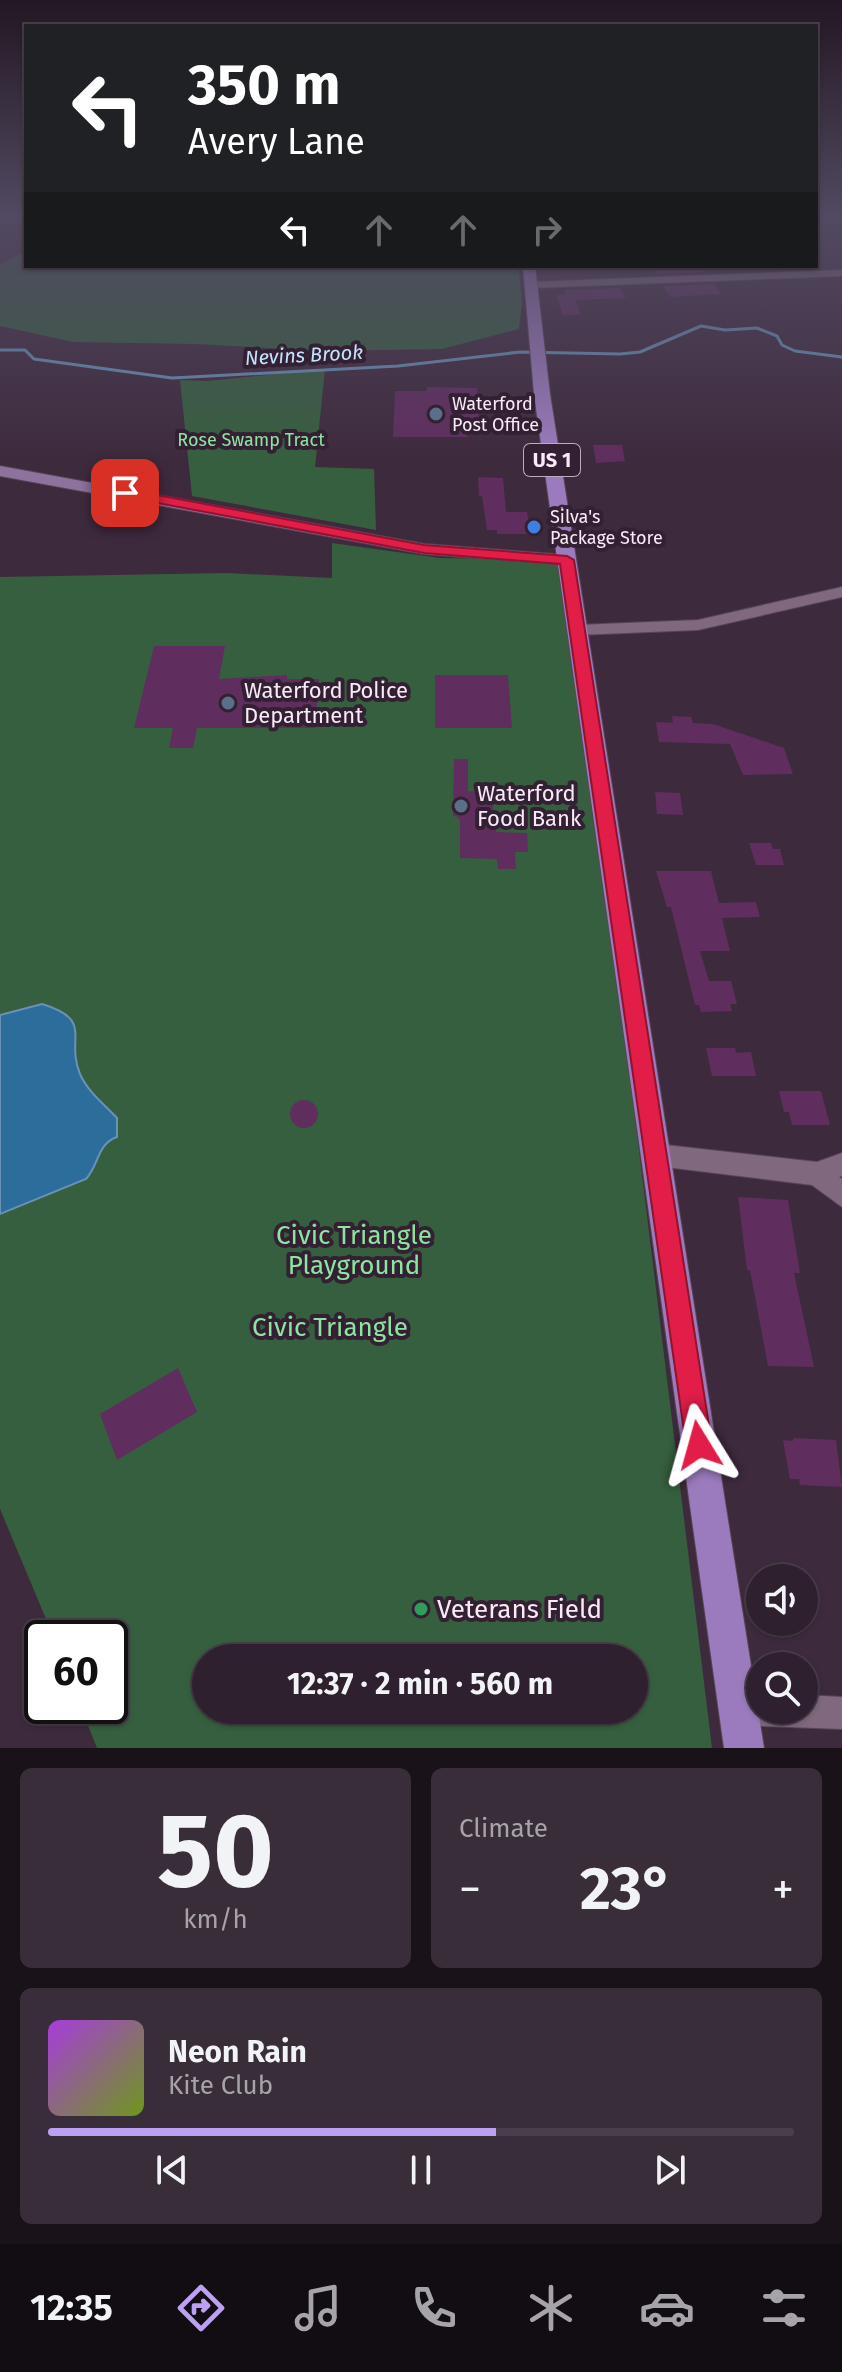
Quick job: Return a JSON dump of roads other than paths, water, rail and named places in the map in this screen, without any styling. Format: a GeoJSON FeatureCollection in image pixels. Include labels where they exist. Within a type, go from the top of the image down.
{"type":"FeatureCollection","features":[{"type":"Feature","properties":{"kind":"main road","name":"US 1"},"geometry":{"type":"LineString","coordinates":[[533,297],[567,560],[744,1748]]}},
{"type":"Feature","properties":{"kind":"street"},"geometry":{"type":"LineString","coordinates":[[0,471],[424,549],[567,560]]}},
{"type":"Feature","properties":{"kind":"street"},"geometry":{"type":"LineString","coordinates":[[578,630],[715,622],[798,599],[842,592]]}},
{"type":"Feature","properties":{"kind":"street"},"geometry":{"type":"LineString","coordinates":[[657,1155],[817,1174],[842,1164]]}},
{"type":"Feature","properties":{"kind":"street"},"geometry":{"type":"LineString","coordinates":[[817,1174],[842,1195]]}},
{"type":"Feature","properties":{"kind":"street"},"geometry":{"type":"LineString","coordinates":[[738,1709],[842,1713]]}},
{"type":"Feature","properties":{"kind":"water"},"geometry":{"type":"Polygon","coordinates":[[[42,1004],[58,1010],[73,1024],[80,1074],[92,1092],[117,1118],[117,1137],[102,1150],[86,1179],[0,1214],[0,1015],[42,1004]]]}},
{"type":"Feature","properties":{"kind":"waterway","name":"Nevins Brook"},"geometry":{"type":"LineString","coordinates":[[0,350],[25,350],[34,359],[172,378],[398,366],[520,352],[620,354],[640,352],[701,326],[725,330],[757,328],[777,336],[782,345],[795,351],[842,357]]}},
{"type":"Feature","properties":{"kind":"place","name":"Waterford Post Office"},"geometry":{"type":"Point","coordinates":[436,414]}},
{"type":"Feature","properties":{"kind":"place","name":"Silva's Package Store"},"geometry":{"type":"Point","coordinates":[534,527]}},
{"type":"Feature","properties":{"kind":"place","name":"Waterford Police Department"},"geometry":{"type":"Point","coordinates":[228,703]}},
{"type":"Feature","properties":{"kind":"place","name":"Waterford Food Bank"},"geometry":{"type":"Point","coordinates":[461,806]}},
{"type":"Feature","properties":{"kind":"place","name":"Veterans Field"},"geometry":{"type":"Point","coordinates":[421,1609]}},
{"type":"Feature","properties":{"kind":"park label","name":"Rose Swamp Tract"},"geometry":{"type":"Point","coordinates":[251,440]}},
{"type":"Feature","properties":{"kind":"park label","name":"Civic Triangle Playground"},"geometry":{"type":"Point","coordinates":[354,1250]}},
{"type":"Feature","properties":{"kind":"park label","name":"Civic Triangle"},"geometry":{"type":"Point","coordinates":[330,1327]}}]}
